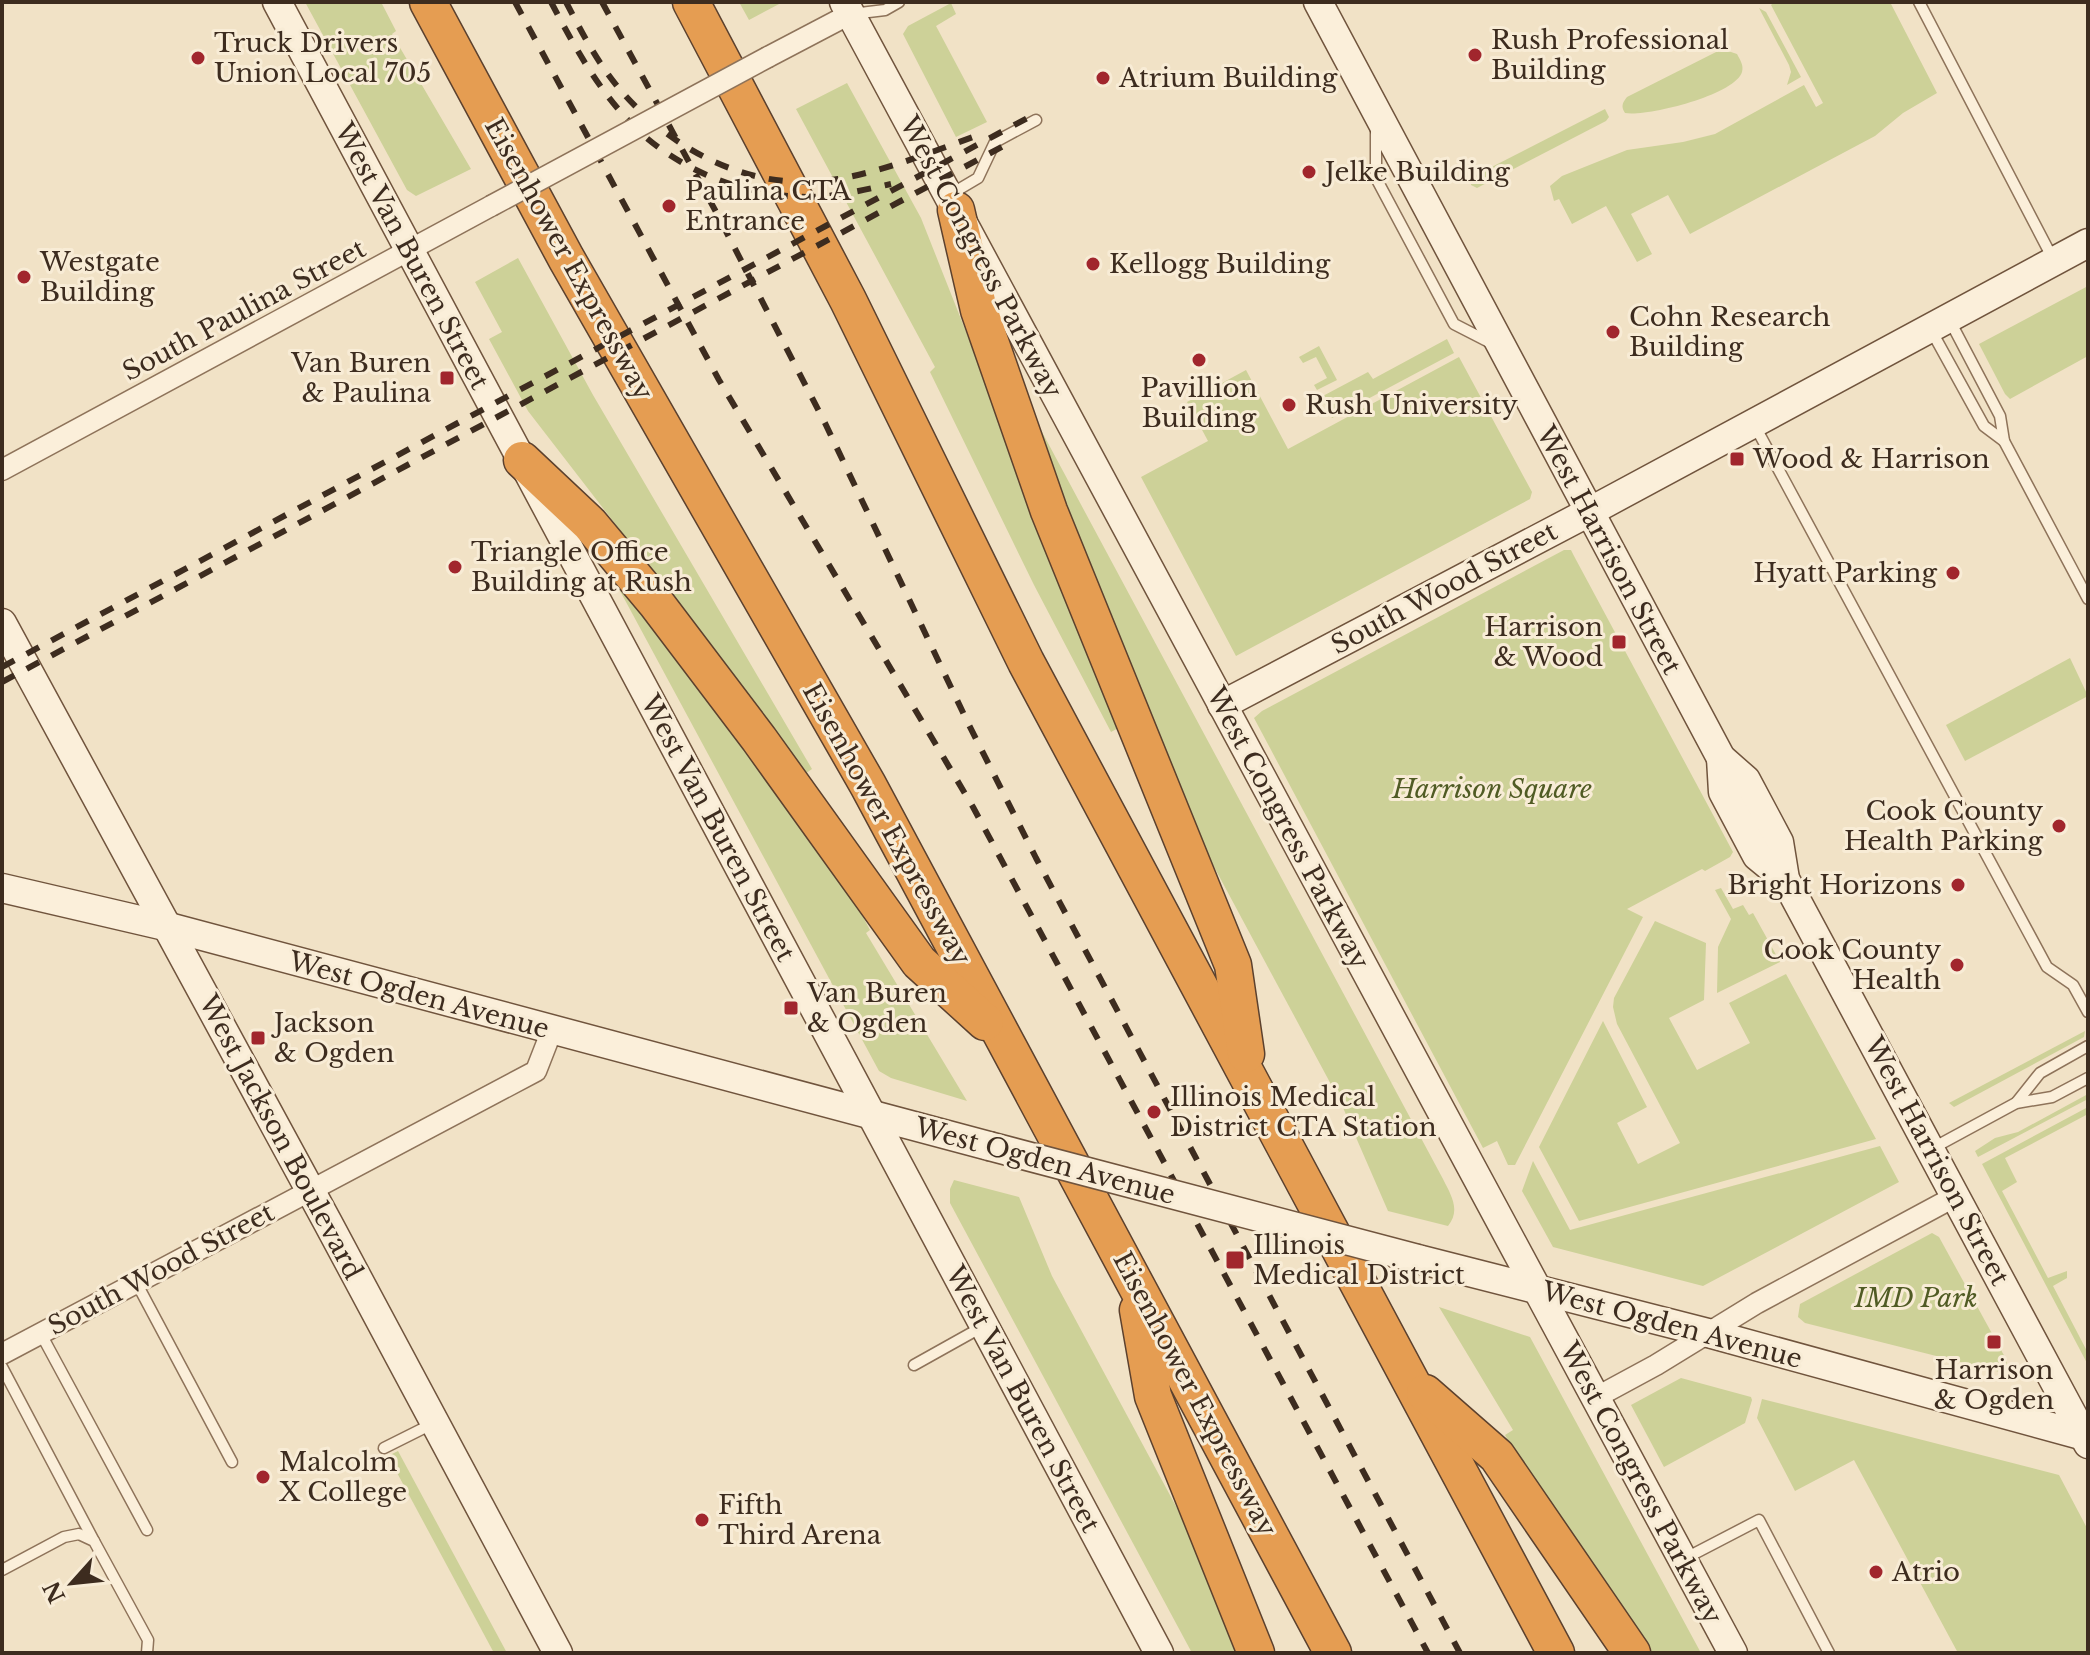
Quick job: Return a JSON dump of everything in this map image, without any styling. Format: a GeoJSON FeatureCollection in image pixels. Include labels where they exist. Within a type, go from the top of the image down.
{"type":"FeatureCollection","features":[{"type":"Feature","properties":{"kind":"highway","name":"Eisenhower Expressway"},"geometry":{"type":"LineString","coordinates":[[428,2],[603,323],[868,785],[1333,1653]]}},
{"type":"Feature","properties":{"kind":"highway"},"geometry":{"type":"LineString","coordinates":[[691,2],[848,300],[1026,662],[1556,1653]]}},
{"type":"Feature","properties":{"kind":"highway"},"geometry":{"type":"LineString","coordinates":[[952,203],[979,310],[1049,511],[1233,965],[1250,1079]]}},
{"type":"Feature","properties":{"kind":"highway"},"geometry":{"type":"LineString","coordinates":[[522,460],[590,524],[656,603],[759,739],[919,962],[1004,1039]]}},
{"type":"Feature","properties":{"kind":"highway"},"geometry":{"type":"LineString","coordinates":[[1132,1277],[1153,1396],[1256,1653]]}},
{"type":"Feature","properties":{"kind":"highway"},"geometry":{"type":"LineString","coordinates":[[1410,1380],[1497,1456],[1632,1653]]}},
{"type":"Feature","properties":{"kind":"street","name":"West Van Buren Street"},"geometry":{"type":"LineString","coordinates":[[277,2],[1159,1653]]}},
{"type":"Feature","properties":{"kind":"street","name":"West Harrison Street"},"geometry":{"type":"LineString","coordinates":[[1318,2],[1721,758],[1723,792],[1757,856],[1785,879],[2087,1439]]}},
{"type":"Feature","properties":{"kind":"street","name":"South Paulina Street"},"geometry":{"type":"LineString","coordinates":[[2,470],[768,57],[852,6]]}},
{"type":"Feature","properties":{"kind":"street","name":"West Congress Parkway"},"geometry":{"type":"LineString","coordinates":[[852,6],[952,203],[1733,1653]]}},
{"type":"Feature","properties":{"kind":"street","name":"South Wood Street"},"geometry":{"type":"LineString","coordinates":[[1222,705],[1754,424],[2088,243]]}},
{"type":"Feature","properties":{"kind":"street","name":"West Jackson Boulevard"},"geometry":{"type":"LineString","coordinates":[[2,623],[558,1653]]}},
{"type":"Feature","properties":{"kind":"street","name":"West Ogden Avenue"},"geometry":{"type":"LineString","coordinates":[[2,888],[165,926],[989,1146],[1535,1287],[2087,1439]]}},
{"type":"Feature","properties":{"kind":"street","name":"South Wood Street"},"geometry":{"type":"LineString","coordinates":[[2,1354],[536,1071],[552,1030]]}},
{"type":"Feature","properties":{"kind":"street"},"geometry":{"type":"LineString","coordinates":[[1595,1398],[1757,1303],[1956,1196]]}},
{"type":"Feature","properties":{"kind":"lane"},"geometry":{"type":"LineString","coordinates":[[852,6],[885,10],[899,2]]}},
{"type":"Feature","properties":{"kind":"lane"},"geometry":{"type":"LineString","coordinates":[[1919,2],[2054,261]]}},
{"type":"Feature","properties":{"kind":"lane"},"geometry":{"type":"LineString","coordinates":[[952,203],[978,178],[995,142],[1036,120]]}},
{"type":"Feature","properties":{"kind":"lane"},"geometry":{"type":"LineString","coordinates":[[1940,323],[1984,426],[2004,441]]}},
{"type":"Feature","properties":{"kind":"lane"},"geometry":{"type":"LineString","coordinates":[[1940,323],[2000,416],[2004,441],[2088,599]]}},
{"type":"Feature","properties":{"kind":"lane"},"geometry":{"type":"LineString","coordinates":[[1754,424],[2047,967],[2073,985],[2088,1012]]}},
{"type":"Feature","properties":{"kind":"lane"},"geometry":{"type":"LineString","coordinates":[[2016,1103],[2040,1073],[2088,1046]]}},
{"type":"Feature","properties":{"kind":"lane"},"geometry":{"type":"LineString","coordinates":[[1931,1149],[2016,1103],[2052,1097],[2088,1078]]}},
{"type":"Feature","properties":{"kind":"lane"},"geometry":{"type":"LineString","coordinates":[[136,1282],[232,1462]]}},
{"type":"Feature","properties":{"kind":"lane"},"geometry":{"type":"LineString","coordinates":[[914,1365],[984,1326]]}},
{"type":"Feature","properties":{"kind":"lane"},"geometry":{"type":"LineString","coordinates":[[41,1334],[147,1530]]}},
{"type":"Feature","properties":{"kind":"lane"},"geometry":{"type":"LineString","coordinates":[[2,1367],[155,1653]]}},
{"type":"Feature","properties":{"kind":"lane"},"geometry":{"type":"LineString","coordinates":[[384,1448],[434,1423]]}},
{"type":"Feature","properties":{"kind":"lane"},"geometry":{"type":"LineString","coordinates":[[1682,1560],[1759,1520],[1829,1653]]}},
{"type":"Feature","properties":{"kind":"lane"},"geometry":{"type":"LineString","coordinates":[[2,1570],[64,1537],[79,1534],[94,1541]]}},
{"type":"Feature","properties":{"kind":"lane"},"geometry":{"type":"LineString","coordinates":[[147,1653],[148,1640]]}},
{"type":"Feature","properties":{"kind":"green space"},"geometry":{"type":"Polygon","coordinates":[[[305,2],[381,2],[396,31],[392,34],[471,169],[416,196],[407,190],[305,2]]]}},
{"type":"Feature","properties":{"kind":"green space"},"geometry":{"type":"Polygon","coordinates":[[[739,2],[783,2],[749,20],[739,2]]]}},
{"type":"Feature","properties":{"kind":"green space"},"geometry":{"type":"Polygon","coordinates":[[[1774,2],[1890,2],[1937,93],[1903,113],[1875,136],[1690,234],[1668,195],[1631,214],[1652,254],[1637,262],[1606,206],[1572,224],[1559,199],[1554,201],[1550,186],[1562,176],[1627,150],[1715,134],[1804,85],[1816,107],[1823,103],[1771,5],[1774,2]]]}},
{"type":"Feature","properties":{"kind":"green space"},"geometry":{"type":"Polygon","coordinates":[[[951,3],[956,14],[936,26],[987,122],[956,137],[903,34],[908,26],[951,3]]]}},
{"type":"Feature","properties":{"kind":"green space"},"geometry":{"type":"Polygon","coordinates":[[[1759,8],[1766,12],[1801,77],[1787,85],[1791,72],[1789,65],[1759,8]]]}},
{"type":"Feature","properties":{"kind":"green space"},"geometry":{"type":"Polygon","coordinates":[[[1722,49],[1737,54],[1742,67],[1736,81],[1724,89],[1670,108],[1625,113],[1623,105],[1627,97],[1722,49]]]}},
{"type":"Feature","properties":{"kind":"green space"},"geometry":{"type":"Polygon","coordinates":[[[847,83],[921,218],[1122,726],[1111,732],[1034,585],[930,372],[935,367],[796,109],[847,83]]]}},
{"type":"Feature","properties":{"kind":"green space"},"geometry":{"type":"Polygon","coordinates":[[[1605,109],[1609,117],[1606,121],[1477,188],[1471,185],[1471,179],[1476,175],[1605,109]]]}},
{"type":"Feature","properties":{"kind":"green space"},"geometry":{"type":"Polygon","coordinates":[[[518,258],[593,395],[812,769],[802,776],[657,578],[528,411],[489,339],[502,332],[475,282],[518,258]]]}},
{"type":"Feature","properties":{"kind":"green space"},"geometry":{"type":"Polygon","coordinates":[[[2088,286],[2088,356],[2010,399],[1979,344],[2088,286]]]}},
{"type":"Feature","properties":{"kind":"green space"},"geometry":{"type":"Polygon","coordinates":[[[1447,339],[1454,353],[1332,418],[1321,397],[1368,372],[1373,379],[1447,339]]]}},
{"type":"Feature","properties":{"kind":"green space"},"geometry":{"type":"Polygon","coordinates":[[[1319,346],[1337,380],[1317,390],[1314,385],[1327,378],[1316,357],[1303,363],[1299,357],[1319,346]]]}},
{"type":"Feature","properties":{"kind":"green space"},"geometry":{"type":"Polygon","coordinates":[[[1459,357],[1532,492],[1530,499],[1236,656],[1141,477],[1208,441],[1187,402],[1246,370],[1288,449],[1459,357]]]}},
{"type":"Feature","properties":{"kind":"green space"},"geometry":{"type":"Polygon","coordinates":[[[1034,417],[1443,1179],[1454,1208],[1448,1226],[1388,1211],[1341,1103],[1212,863],[1177,789],[1076,539],[1034,417]]]}},
{"type":"Feature","properties":{"kind":"green space","name":"Harrison Square"},"geometry":{"type":"Polygon","coordinates":[[[1564,550],[1571,550],[1733,852],[1730,857],[1705,871],[1702,869],[1627,909],[1643,917],[1515,1165],[1508,1165],[1497,1141],[1483,1148],[1254,718],[1564,550]]]}},
{"type":"Feature","properties":{"kind":"green space"},"geometry":{"type":"Polygon","coordinates":[[[623,584],[831,857],[870,930],[866,933],[967,1101],[891,1078],[879,1071],[619,589],[623,584]]]}},
{"type":"Feature","properties":{"kind":"green space"},"geometry":{"type":"Polygon","coordinates":[[[2070,658],[2088,696],[1965,761],[1946,725],[2070,658]]]}},
{"type":"Feature","properties":{"kind":"green space"},"geometry":{"type":"Polygon","coordinates":[[[1721,888],[1733,909],[1743,905],[1749,915],[1753,913],[1780,962],[1717,993],[1718,947],[1731,919],[1715,890],[1721,888]]]}},
{"type":"Feature","properties":{"kind":"green space"},"geometry":{"type":"Polygon","coordinates":[[[1655,921],[1706,943],[1704,1000],[1669,1018],[1697,1070],[1750,1043],[1729,1003],[1786,974],[1876,1139],[1579,1221],[1539,1147],[1603,1021],[1647,1107],[1617,1123],[1638,1164],[1680,1143],[1617,1024],[1613,1007],[1614,998],[1655,921]]]}},
{"type":"Feature","properties":{"kind":"green space"},"geometry":{"type":"Polygon","coordinates":[[[2085,1031],[2084,1037],[1954,1107],[1949,1103],[2085,1031]]]}},
{"type":"Feature","properties":{"kind":"green space"},"geometry":{"type":"Polygon","coordinates":[[[2088,1094],[2088,1099],[1978,1157],[1975,1151],[1995,1138],[2018,1132],[2088,1094]]]}},
{"type":"Feature","properties":{"kind":"green space"},"geometry":{"type":"Polygon","coordinates":[[[2088,1107],[2088,1114],[2005,1158],[2017,1182],[2002,1191],[2048,1278],[2067,1271],[2067,1278],[2053,1286],[2088,1353],[2088,1365],[1982,1164],[2088,1107]]]}},
{"type":"Feature","properties":{"kind":"green space"},"geometry":{"type":"Polygon","coordinates":[[[1880,1146],[1899,1182],[1703,1286],[1553,1247],[1522,1191],[1533,1161],[1570,1230],[1880,1146]]]}},
{"type":"Feature","properties":{"kind":"green space"},"geometry":{"type":"Polygon","coordinates":[[[954,1180],[1019,1197],[1052,1276],[1199,1549],[1244,1653],[1192,1653],[950,1203],[954,1180]]]}},
{"type":"Feature","properties":{"kind":"green space","name":"IMD Park"},"geometry":{"type":"Polygon","coordinates":[[[1932,1233],[1939,1237],[2006,1359],[2007,1365],[2000,1372],[1805,1323],[1798,1317],[1800,1304],[1932,1233]]]}},
{"type":"Feature","properties":{"kind":"green space"},"geometry":{"type":"Polygon","coordinates":[[[1439,1307],[1530,1337],[1701,1653],[1648,1653],[1552,1516],[1505,1435],[1513,1430],[1439,1307]]]}},
{"type":"Feature","properties":{"kind":"green space"},"geometry":{"type":"Polygon","coordinates":[[[1681,1378],[1751,1397],[1752,1400],[1745,1423],[1664,1467],[1631,1405],[1681,1378]]]}},
{"type":"Feature","properties":{"kind":"green space"},"geometry":{"type":"Polygon","coordinates":[[[1762,1399],[2059,1475],[2088,1530],[2088,1653],[1958,1653],[1854,1460],[1795,1491],[1757,1418],[1762,1399]]]}},
{"type":"Feature","properties":{"kind":"green space"},"geometry":{"type":"Polygon","coordinates":[[[398,1451],[507,1653],[494,1653],[388,1456],[398,1451]]]}},
{"type":"Feature","properties":{"kind":"railway"},"geometry":{"type":"LineString","coordinates":[[515,2],[719,380],[973,807],[1428,1653]]}},
{"type":"Feature","properties":{"kind":"railway"},"geometry":{"type":"LineString","coordinates":[[551,2],[582,58],[619,110],[637,129],[679,161],[728,183],[781,195],[828,196],[891,184]]}},
{"type":"Feature","properties":{"kind":"railway"},"geometry":{"type":"LineString","coordinates":[[566,2],[602,66],[638,109],[688,148],[744,173],[775,180],[806,182],[838,179],[889,166],[973,137]]}},
{"type":"Feature","properties":{"kind":"railway"},"geometry":{"type":"LineString","coordinates":[[602,2],[715,210],[825,423],[1036,858],[1460,1653]]}},
{"type":"Feature","properties":{"kind":"railway"},"geometry":{"type":"LineString","coordinates":[[2,667],[1033,115]]}},
{"type":"Feature","properties":{"kind":"railway"},"geometry":{"type":"LineString","coordinates":[[2,682],[1011,142]]}},
{"type":"Feature","properties":{"kind":"place","name":"Rush Professional Building"},"geometry":{"type":"Point","coordinates":[1475,55]}},
{"type":"Feature","properties":{"kind":"place","name":"Truck Drivers Union Local 705"},"geometry":{"type":"Point","coordinates":[198,58]}},
{"type":"Feature","properties":{"kind":"place","name":"Atrium Building"},"geometry":{"type":"Point","coordinates":[1103,78]}},
{"type":"Feature","properties":{"kind":"place","name":"Jelke Building"},"geometry":{"type":"Point","coordinates":[1309,172]}},
{"type":"Feature","properties":{"kind":"place","name":"Paulina CTA Entrance"},"geometry":{"type":"Point","coordinates":[669,206]}},
{"type":"Feature","properties":{"kind":"place","name":"Kellogg Building"},"geometry":{"type":"Point","coordinates":[1093,264]}},
{"type":"Feature","properties":{"kind":"place","name":"Westgate Building"},"geometry":{"type":"Point","coordinates":[24,277]}},
{"type":"Feature","properties":{"kind":"place","name":"Cohn Research Building"},"geometry":{"type":"Point","coordinates":[1613,332]}},
{"type":"Feature","properties":{"kind":"place","name":"Pavillion Building"},"geometry":{"type":"Point","coordinates":[1199,360]}},
{"type":"Feature","properties":{"kind":"place","name":"Van Buren & Paulina"},"geometry":{"type":"Point","coordinates":[447,378]}},
{"type":"Feature","properties":{"kind":"place","name":"Rush University"},"geometry":{"type":"Point","coordinates":[1289,405]}},
{"type":"Feature","properties":{"kind":"place","name":"Wood & Harrison"},"geometry":{"type":"Point","coordinates":[1737,459]}},
{"type":"Feature","properties":{"kind":"place","name":"Triangle Office Building at Rush"},"geometry":{"type":"Point","coordinates":[455,567]}},
{"type":"Feature","properties":{"kind":"place","name":"Hyatt Parking"},"geometry":{"type":"Point","coordinates":[1953,573]}},
{"type":"Feature","properties":{"kind":"place","name":"Harrison & Wood"},"geometry":{"type":"Point","coordinates":[1619,642]}},
{"type":"Feature","properties":{"kind":"place","name":"Cook County Health Parking"},"geometry":{"type":"Point","coordinates":[2059,826]}},
{"type":"Feature","properties":{"kind":"place","name":"Bright Horizons"},"geometry":{"type":"Point","coordinates":[1958,885]}},
{"type":"Feature","properties":{"kind":"place","name":"Cook County Health"},"geometry":{"type":"Point","coordinates":[1957,965]}},
{"type":"Feature","properties":{"kind":"place","name":"Van Buren & Ogden"},"geometry":{"type":"Point","coordinates":[791,1008]}},
{"type":"Feature","properties":{"kind":"place","name":"Jackson & Ogden"},"geometry":{"type":"Point","coordinates":[258,1038]}},
{"type":"Feature","properties":{"kind":"place","name":"Illinois Medical District CTA Station"},"geometry":{"type":"Point","coordinates":[1154,1112]}},
{"type":"Feature","properties":{"kind":"place","name":"Illinois Medical District"},"geometry":{"type":"Point","coordinates":[1235,1260]}},
{"type":"Feature","properties":{"kind":"place","name":"Harrison & Ogden"},"geometry":{"type":"Point","coordinates":[1994,1342]}},
{"type":"Feature","properties":{"kind":"place","name":"Malcolm X College"},"geometry":{"type":"Point","coordinates":[263,1477]}},
{"type":"Feature","properties":{"kind":"place","name":"Fifth Third Arena"},"geometry":{"type":"Point","coordinates":[702,1520]}},
{"type":"Feature","properties":{"kind":"place","name":"Atrio"},"geometry":{"type":"Point","coordinates":[1876,1572]}}]}
